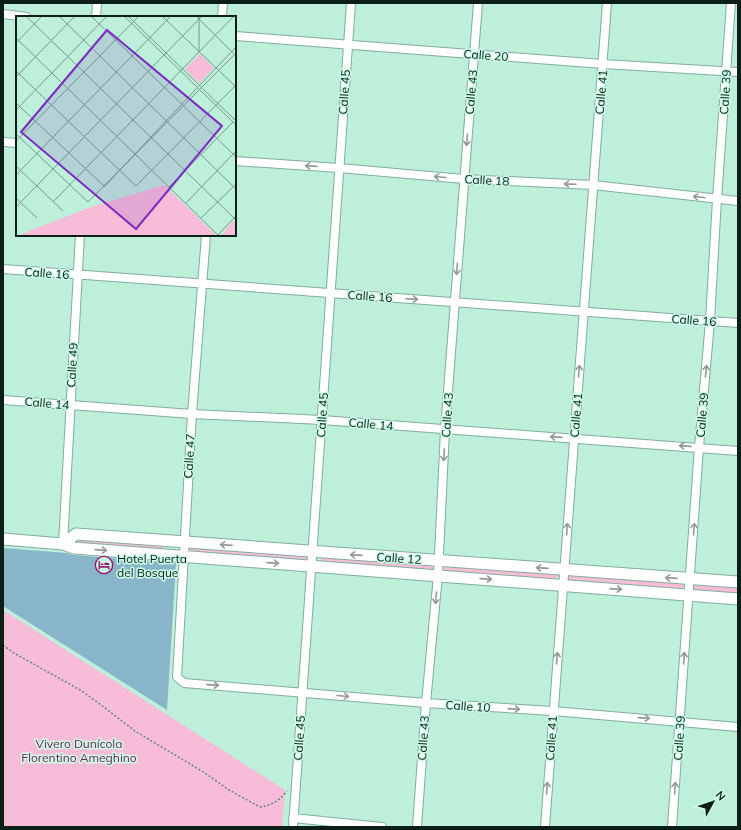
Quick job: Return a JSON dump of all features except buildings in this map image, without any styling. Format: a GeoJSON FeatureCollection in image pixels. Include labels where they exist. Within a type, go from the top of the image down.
{"type":"FeatureCollection","features":[{"type":"Feature","properties":{"kind":"street"},"geometry":{"type":"LineString","coordinates":[[96,16],[97,3]]}},
{"type":"Feature","properties":{"kind":"street"},"geometry":{"type":"LineString","coordinates":[[222,16],[223,3]]}},
{"type":"Feature","properties":{"kind":"street","name":"Calle 45"},"geometry":{"type":"LineString","coordinates":[[292,827],[312,566],[351,3]]}},
{"type":"Feature","properties":{"kind":"street","name":"Calle 43"},"geometry":{"type":"LineString","coordinates":[[417,827],[426,703],[438,576],[445,430],[478,3]]}},
{"type":"Feature","properties":{"kind":"street","name":"Calle 41"},"geometry":{"type":"LineString","coordinates":[[545,827],[574,438],[585,312],[607,3]]}},
{"type":"Feature","properties":{"kind":"street","name":"Calle 39"},"geometry":{"type":"LineString","coordinates":[[672,827],[732,3]]}},
{"type":"Feature","properties":{"kind":"street"},"geometry":{"type":"LineString","coordinates":[[3,14],[19,16]]}},
{"type":"Feature","properties":{"kind":"street","name":"Calle 20"},"geometry":{"type":"LineString","coordinates":[[236,36],[603,64],[738,72]]}},
{"type":"Feature","properties":{"kind":"street"},"geometry":{"type":"LineString","coordinates":[[3,142],[16,143]]}},
{"type":"Feature","properties":{"kind":"street","name":"Calle 18"},"geometry":{"type":"LineString","coordinates":[[236,161],[340,168],[464,179],[593,185],[738,201]]}},
{"type":"Feature","properties":{"kind":"street","name":"Calle 49"},"geometry":{"type":"LineString","coordinates":[[63,544],[80,236]]}},
{"type":"Feature","properties":{"kind":"street","name":"Calle 47"},"geometry":{"type":"LineString","coordinates":[[177,677],[192,414],[206,236]]}},
{"type":"Feature","properties":{"kind":"street","name":"Calle 16"},"geometry":{"type":"LineString","coordinates":[[3,270],[738,323]]}},
{"type":"Feature","properties":{"kind":"street","name":"Calle 14"},"geometry":{"type":"LineString","coordinates":[[3,400],[192,414],[322,420],[738,451]]}},
{"type":"Feature","properties":{"kind":"street","name":"Calle 12"},"geometry":{"type":"LineString","coordinates":[[63,544],[76,534],[738,582]]}},
{"type":"Feature","properties":{"kind":"street","name":"Calle 12"},"geometry":{"type":"LineString","coordinates":[[3,539],[63,544],[74,548],[738,598]]}},
{"type":"Feature","properties":{"kind":"street","name":"Calle 10"},"geometry":{"type":"LineString","coordinates":[[177,677],[184,683],[426,703],[680,721],[738,727]]}},
{"type":"Feature","properties":{"kind":"street"},"geometry":{"type":"LineString","coordinates":[[293,818],[382,827]]}},
{"type":"Feature","properties":{"kind":"path"},"geometry":{"type":"LineString","coordinates":[[3,645],[12,652],[82,692],[135,731],[205,773],[229,790],[260,807],[271,804],[281,798],[287,792],[292,782],[296,779]]}},
{"type":"Feature","properties":{"kind":"green space"},"geometry":{"type":"Polygon","coordinates":[[[75,539],[164,546],[163,550],[76,544],[75,539]]]}},
{"type":"Feature","properties":{"kind":"green space"},"geometry":{"type":"Polygon","coordinates":[[[187,547],[308,554],[308,563],[188,553],[187,547]]]}},
{"type":"Feature","properties":{"kind":"green space"},"geometry":{"type":"Polygon","coordinates":[[[323,556],[433,564],[435,568],[433,571],[322,563],[321,559],[323,556]]]}},
{"type":"Feature","properties":{"kind":"green space"},"geometry":{"type":"Polygon","coordinates":[[[446,565],[557,573],[558,577],[557,580],[445,572],[444,568],[446,565]]]}},
{"type":"Feature","properties":{"kind":"green space"},"geometry":{"type":"Polygon","coordinates":[[[569,574],[682,583],[684,586],[682,590],[569,581],[567,577],[569,574]]]}},
{"type":"Feature","properties":{"kind":"green space"},"geometry":{"type":"Polygon","coordinates":[[[693,584],[738,586],[738,595],[694,591],[693,584]]]}},
{"type":"Feature","properties":{"kind":"green space","name":"Vivero Dunícola Florentino Ameghino"},"geometry":{"type":"Polygon","coordinates":[[[3,610],[285,790],[282,827],[3,827],[3,610]]]}},
{"type":"Feature","properties":{"kind":"place","name":"Hotel Puerta del Bosque"},"geometry":{"type":"Point","coordinates":[104,565]}}]}
